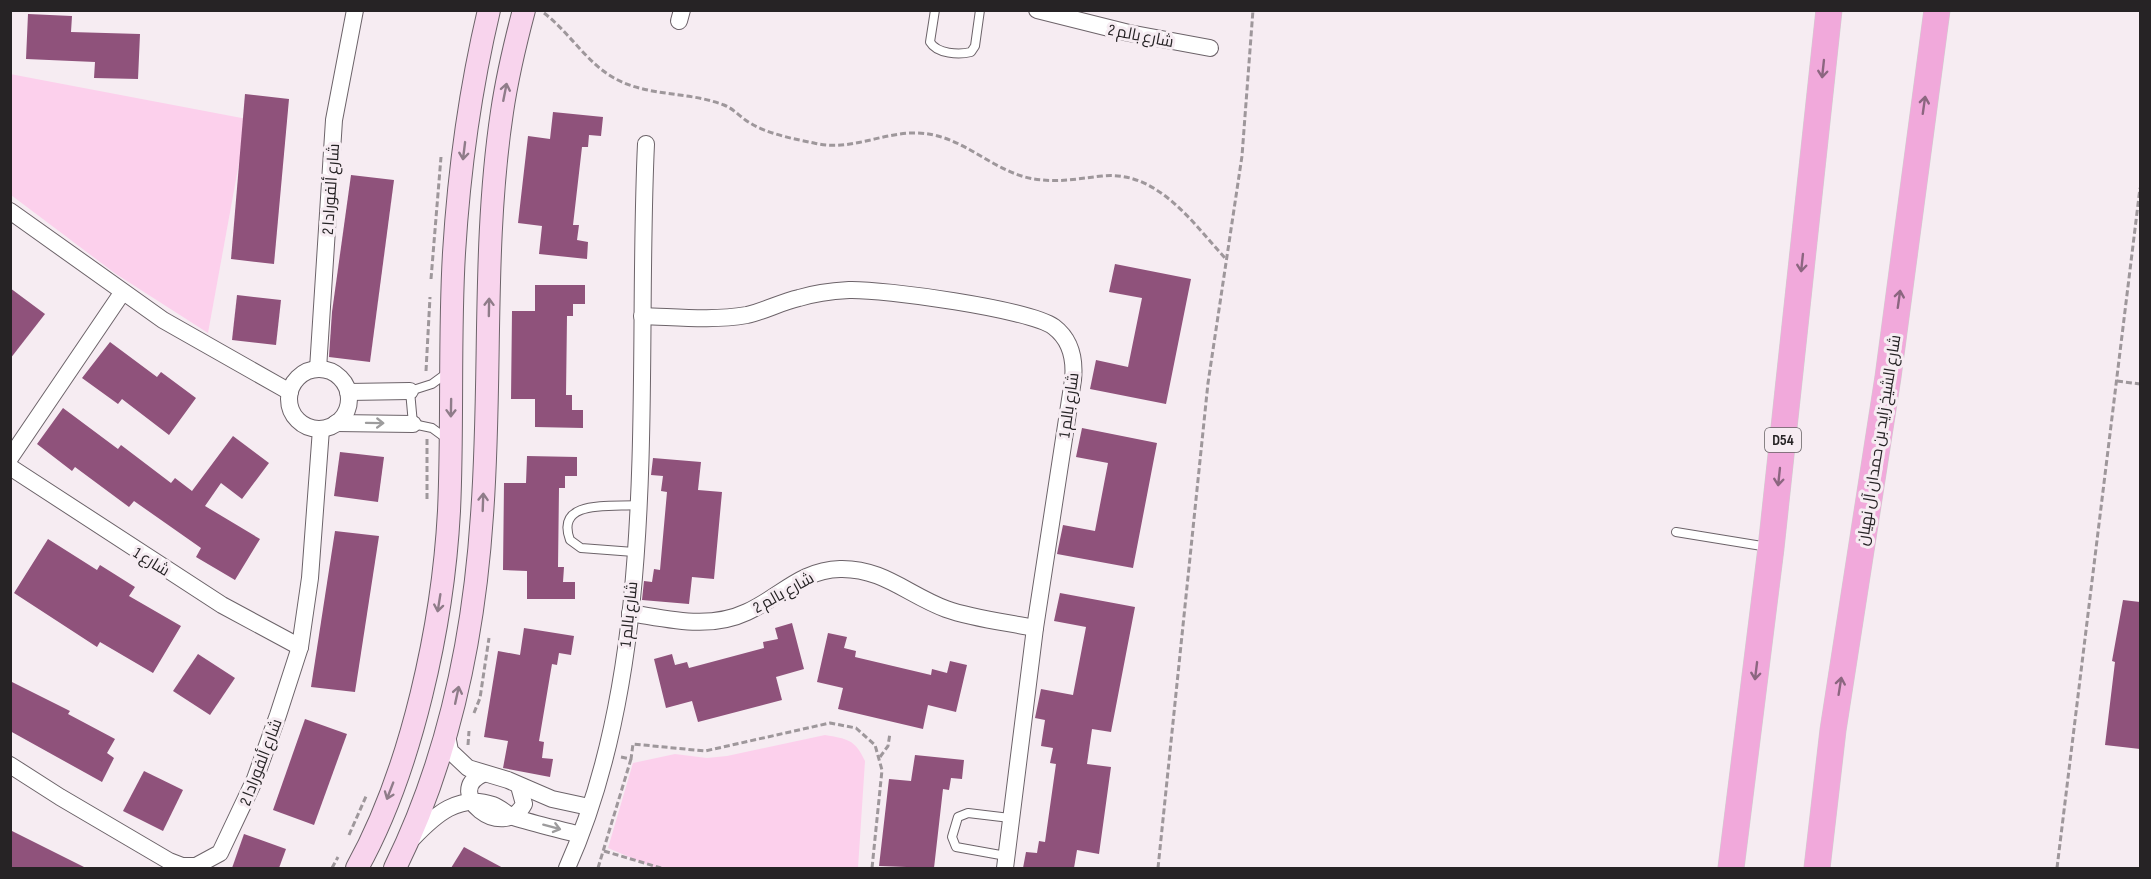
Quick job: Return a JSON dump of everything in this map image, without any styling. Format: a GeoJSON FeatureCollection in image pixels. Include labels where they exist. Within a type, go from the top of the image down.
{"type":"FeatureCollection","features":[{"type":"Feature","properties":{"kind":"main road","name":"D54"},"geometry":{"type":"LineString","coordinates":[[1731,868],[1771,548],[1829,10]]}},
{"type":"Feature","properties":{"kind":"main road","name":"شارع الشيخ زايد بن حمدان آل نهيان"},"geometry":{"type":"LineString","coordinates":[[1817,868],[1833,730],[1888,377],[1937,10]]}},
{"type":"Feature","properties":{"kind":"main road"},"geometry":{"type":"LineString","coordinates":[[1832,868],[1833,730]]}},
{"type":"Feature","properties":{"kind":"street","name":"شارع ألفورادا 2"},"geometry":{"type":"LineString","coordinates":[[318,369],[334,120],[355,10]]}},
{"type":"Feature","properties":{"kind":"street"},"geometry":{"type":"LineString","coordinates":[[348,861],[378,824],[407,744],[425,674],[444,570],[449,511],[454,253],[463,159],[475,78],[489,10]]}},
{"type":"Feature","properties":{"kind":"street"},"geometry":{"type":"LineString","coordinates":[[395,868],[408,843],[447,735],[468,638],[477,576],[485,451],[490,255],[497,148],[512,59],[524,10]]}},
{"type":"Feature","properties":{"kind":"street","name":"شارع بالم 2"},"geometry":{"type":"LineString","coordinates":[[1037,10],[1129,33],[1210,48]]}},
{"type":"Feature","properties":{"kind":"street"},"geometry":{"type":"LineString","coordinates":[[475,78],[482,85],[484,94],[481,133],[487,143],[497,148]]}},
{"type":"Feature","properties":{"kind":"street","name":"شارع بالم 1"},"geometry":{"type":"LineString","coordinates":[[567,868],[580,835],[604,754],[630,613],[637,505],[646,144]]}},
{"type":"Feature","properties":{"kind":"street"},"geometry":{"type":"LineString","coordinates":[[10,211],[122,293],[204,346],[290,392]]}},
{"type":"Feature","properties":{"kind":"street","name":"شارع بالم 1"},"geometry":{"type":"LineString","coordinates":[[642,316],[732,316],[757,312],[799,298],[851,290],[950,302],[1031,316],[1056,329],[1065,339],[1074,366],[1035,628],[1005,862]]}},
{"type":"Feature","properties":{"kind":"street"},"geometry":{"type":"LineString","coordinates":[[10,458],[122,293]]}},
{"type":"Feature","properties":{"kind":"street"},"geometry":{"type":"LineString","coordinates":[[329,426],[348,406],[348,392],[337,375],[318,369],[300,376],[290,392],[289,401],[296,419],[303,425],[329,426],[417,425]]}},
{"type":"Feature","properties":{"kind":"street"},"geometry":{"type":"LineString","coordinates":[[348,392],[410,391]]}},
{"type":"Feature","properties":{"kind":"street","name":"شارع ألفورادا 2"},"geometry":{"type":"LineString","coordinates":[[10,765],[169,861],[182,866],[196,866],[220,853],[255,778],[300,646],[329,426]]}},
{"type":"Feature","properties":{"kind":"street","name":"شارع 1"},"geometry":{"type":"LineString","coordinates":[[10,467],[222,605],[300,646]]}},
{"type":"Feature","properties":{"kind":"street","name":"شارع بالم 2"},"geometry":{"type":"LineString","coordinates":[[630,613],[685,622],[716,621],[746,612],[805,577],[821,571],[856,570],[890,579],[948,610],[1035,628]]}},
{"type":"Feature","properties":{"kind":"street"},"geometry":{"type":"LineString","coordinates":[[447,735],[455,758],[468,768],[552,799],[589,807]]}},
{"type":"Feature","properties":{"kind":"street"},"geometry":{"type":"LineString","coordinates":[[473,803],[470,786],[483,774]]}},
{"type":"Feature","properties":{"kind":"street"},"geometry":{"type":"LineString","coordinates":[[510,816],[521,809],[524,804],[519,786]]}},
{"type":"Feature","properties":{"kind":"street"},"geometry":{"type":"LineString","coordinates":[[408,843],[441,810],[450,806],[473,803],[489,804],[510,816],[580,835]]}},
{"type":"Feature","properties":{"kind":"lane"},"geometry":{"type":"LineString","coordinates":[[935,10],[930,42],[933,47],[937,50],[966,53],[971,52],[975,46],[980,10]]}},
{"type":"Feature","properties":{"kind":"lane"},"geometry":{"type":"LineString","coordinates":[[450,441],[432,428],[417,425],[410,391],[432,384],[452,369]]}},
{"type":"Feature","properties":{"kind":"lane"},"geometry":{"type":"LineString","coordinates":[[634,552],[581,548],[570,540],[566,529],[570,516],[579,508],[637,505]]}},
{"type":"Feature","properties":{"kind":"lane"},"geometry":{"type":"LineString","coordinates":[[1676,532],[1771,548]]}},
{"type":"Feature","properties":{"kind":"lane"},"geometry":{"type":"LineString","coordinates":[[1005,862],[956,847],[952,837],[958,817],[968,813],[1010,818]]}},
{"type":"Feature","properties":{"kind":"path"},"geometry":{"type":"LineString","coordinates":[[541,10],[567,32],[601,70],[613,78],[640,88],[724,105],[750,123],[766,130],[816,144],[837,146],[902,134],[932,134],[961,142],[1005,169],[1024,176],[1067,181],[1118,176],[1140,181],[1172,201],[1225,258]]}},
{"type":"Feature","properties":{"kind":"path"},"geometry":{"type":"LineString","coordinates":[[1158,868],[1194,511],[1225,258],[1242,156],[1253,10]]}},
{"type":"Feature","properties":{"kind":"path"},"geometry":{"type":"LineString","coordinates":[[2057,868],[2140,188]]}},
{"type":"Feature","properties":{"kind":"path"},"geometry":{"type":"LineString","coordinates":[[2117,381],[2140,384]]}},
{"type":"Feature","properties":{"kind":"path"},"geometry":{"type":"LineString","coordinates":[[417,425],[429,448],[427,509]]}},
{"type":"Feature","properties":{"kind":"path"},"geometry":{"type":"LineString","coordinates":[[598,868],[631,759],[633,744],[693,751],[718,750],[830,723],[843,724],[867,735],[880,757],[882,784],[873,868]]}},
{"type":"Feature","properties":{"kind":"path"},"geometry":{"type":"LineString","coordinates":[[880,757],[888,746],[890,734]]}},
{"type":"Feature","properties":{"kind":"path"},"geometry":{"type":"LineString","coordinates":[[604,754],[631,759]]}},
{"type":"Feature","properties":{"kind":"path"},"geometry":{"type":"LineString","coordinates":[[349,835],[372,784]]}},
{"type":"Feature","properties":{"kind":"path"},"geometry":{"type":"LineString","coordinates":[[604,851],[661,868]]}},
{"type":"Feature","properties":{"kind":"path"},"geometry":{"type":"LineString","coordinates":[[332,868],[348,861]]}},
{"type":"Feature","properties":{"kind":"shaded area"},"geometry":{"type":"Polygon","coordinates":[[[10,74],[247,119],[208,333],[116,274],[11,195],[10,74]]]}},
{"type":"Feature","properties":{"kind":"shaded area"},"geometry":{"type":"Polygon","coordinates":[[[825,735],[850,741],[858,748],[865,761],[858,868],[655,868],[608,848],[633,763],[675,754],[707,758],[727,756],[825,735]]]}},
{"type":"Feature","properties":{"kind":"building"},"geometry":{"type":"Polygon","coordinates":[[[28,14],[72,16],[71,32],[140,34],[138,79],[94,78],[95,62],[26,59],[28,14]]]}},
{"type":"Feature","properties":{"kind":"building"},"geometry":{"type":"Polygon","coordinates":[[[245,94],[289,99],[274,264],[231,259],[245,94]]]}},
{"type":"Feature","properties":{"kind":"building"},"geometry":{"type":"Polygon","coordinates":[[[553,112],[603,117],[601,136],[589,135],[588,147],[582,147],[573,225],[579,225],[577,240],[588,242],[587,259],[539,254],[542,226],[518,223],[528,136],[550,139],[553,112]]]}},
{"type":"Feature","properties":{"kind":"building"},"geometry":{"type":"Polygon","coordinates":[[[351,175],[394,180],[370,362],[329,357],[332,312],[351,175]]]}},
{"type":"Feature","properties":{"kind":"building"},"geometry":{"type":"Polygon","coordinates":[[[1115,264],[1191,279],[1166,404],[1090,389],[1096,360],[1128,367],[1142,298],[1109,292],[1115,264]]]}},
{"type":"Feature","properties":{"kind":"building"},"geometry":{"type":"Polygon","coordinates":[[[535,285],[585,285],[585,304],[573,304],[573,316],[567,316],[566,395],[572,395],[572,410],[583,410],[583,428],[535,427],[535,399],[511,399],[512,311],[535,311],[535,285]]]}},
{"type":"Feature","properties":{"kind":"building"},"geometry":{"type":"Polygon","coordinates":[[[10,288],[45,314],[10,359],[10,288]]]}},
{"type":"Feature","properties":{"kind":"building"},"geometry":{"type":"Polygon","coordinates":[[[237,295],[281,300],[276,345],[232,340],[237,295]]]}},
{"type":"Feature","properties":{"kind":"building"},"geometry":{"type":"Polygon","coordinates":[[[110,342],[157,377],[161,372],[196,398],[169,435],[122,399],[118,404],[82,378],[110,342]]]}},
{"type":"Feature","properties":{"kind":"building"},"geometry":{"type":"Polygon","coordinates":[[[63,408],[118,449],[121,445],[171,483],[175,478],[192,491],[233,436],[269,463],[242,499],[221,483],[205,506],[260,539],[235,580],[196,557],[201,548],[134,501],[129,507],[75,467],[72,471],[37,444],[63,408]]]}},
{"type":"Feature","properties":{"kind":"building"},"geometry":{"type":"Polygon","coordinates":[[[1082,428],[1157,443],[1133,568],[1057,554],[1063,525],[1095,531],[1108,463],[1076,457],[1082,428]]]}},
{"type":"Feature","properties":{"kind":"building"},"geometry":{"type":"Polygon","coordinates":[[[340,452],[384,457],[378,502],[334,496],[340,452]]]}},
{"type":"Feature","properties":{"kind":"building"},"geometry":{"type":"Polygon","coordinates":[[[527,456],[577,457],[577,476],[565,476],[565,488],[559,488],[558,567],[564,567],[563,582],[575,582],[575,599],[527,599],[527,571],[503,570],[504,483],[526,483],[527,456]]]}},
{"type":"Feature","properties":{"kind":"building"},"geometry":{"type":"Polygon","coordinates":[[[653,458],[701,462],[698,490],[722,492],[714,579],[692,577],[689,604],[642,600],[644,581],[652,582],[654,569],[660,570],[667,492],[661,491],[663,476],[651,475],[653,458]]]}},
{"type":"Feature","properties":{"kind":"building"},"geometry":{"type":"Polygon","coordinates":[[[335,531],[379,536],[355,692],[311,687],[335,531]]]}},
{"type":"Feature","properties":{"kind":"building"},"geometry":{"type":"Polygon","coordinates":[[[48,539],[97,570],[100,565],[135,587],[129,596],[181,626],[153,673],[100,642],[97,647],[14,593],[48,539]]]}},
{"type":"Feature","properties":{"kind":"building"},"geometry":{"type":"Polygon","coordinates":[[[1060,593],[1135,607],[1111,732],[1092,729],[1087,764],[1111,767],[1099,854],[1077,850],[1074,868],[1023,868],[1026,852],[1037,853],[1039,841],[1045,842],[1056,764],[1050,763],[1053,748],[1041,746],[1045,720],[1035,718],[1041,689],[1073,695],[1086,627],[1054,621],[1060,593]]]}},
{"type":"Feature","properties":{"kind":"building"},"geometry":{"type":"Polygon","coordinates":[[[2123,600],[2140,602],[2140,749],[2105,745],[2115,662],[2112,661],[2123,600]]]}},
{"type":"Feature","properties":{"kind":"building"},"geometry":{"type":"Polygon","coordinates":[[[792,623],[804,669],[776,677],[782,700],[698,722],[692,701],[666,708],[654,659],[672,654],[675,665],[687,662],[689,668],[764,648],[763,642],[778,639],[775,628],[792,623]]]}},
{"type":"Feature","properties":{"kind":"building"},"geometry":{"type":"Polygon","coordinates":[[[524,628],[574,636],[571,655],[559,653],[557,665],[552,664],[539,741],[544,742],[542,758],[553,759],[550,777],[503,768],[508,741],[484,737],[498,651],[520,655],[524,628]]]}},
{"type":"Feature","properties":{"kind":"building"},"geometry":{"type":"Polygon","coordinates":[[[828,633],[847,637],[844,648],[856,651],[855,657],[931,675],[932,669],[947,673],[950,661],[967,665],[956,712],[928,705],[923,729],[838,709],[843,688],[817,682],[828,633]]]}},
{"type":"Feature","properties":{"kind":"building"},"geometry":{"type":"Polygon","coordinates":[[[198,654],[235,678],[210,715],[173,691],[198,654]]]}},
{"type":"Feature","properties":{"kind":"building"},"geometry":{"type":"Polygon","coordinates":[[[10,681],[70,711],[68,714],[115,739],[107,753],[114,758],[102,782],[10,731],[10,681]]]}},
{"type":"Feature","properties":{"kind":"building"},"geometry":{"type":"Polygon","coordinates":[[[305,719],[347,734],[314,825],[273,810],[305,719]]]}},
{"type":"Feature","properties":{"kind":"building"},"geometry":{"type":"Polygon","coordinates":[[[915,755],[964,760],[962,779],[951,778],[949,790],[943,789],[934,868],[879,866],[889,779],[911,781],[915,755]]]}},
{"type":"Feature","properties":{"kind":"building"},"geometry":{"type":"Polygon","coordinates":[[[144,771],[183,790],[163,831],[123,811],[144,771]]]}},
{"type":"Feature","properties":{"kind":"building"},"geometry":{"type":"Polygon","coordinates":[[[10,830],[86,868],[10,868],[10,830]]]}},
{"type":"Feature","properties":{"kind":"building"},"geometry":{"type":"Polygon","coordinates":[[[244,834],[286,849],[279,868],[232,868],[244,834]]]}},
{"type":"Feature","properties":{"kind":"building"},"geometry":{"type":"Polygon","coordinates":[[[464,847],[503,868],[451,868],[464,847]]]}}]}
